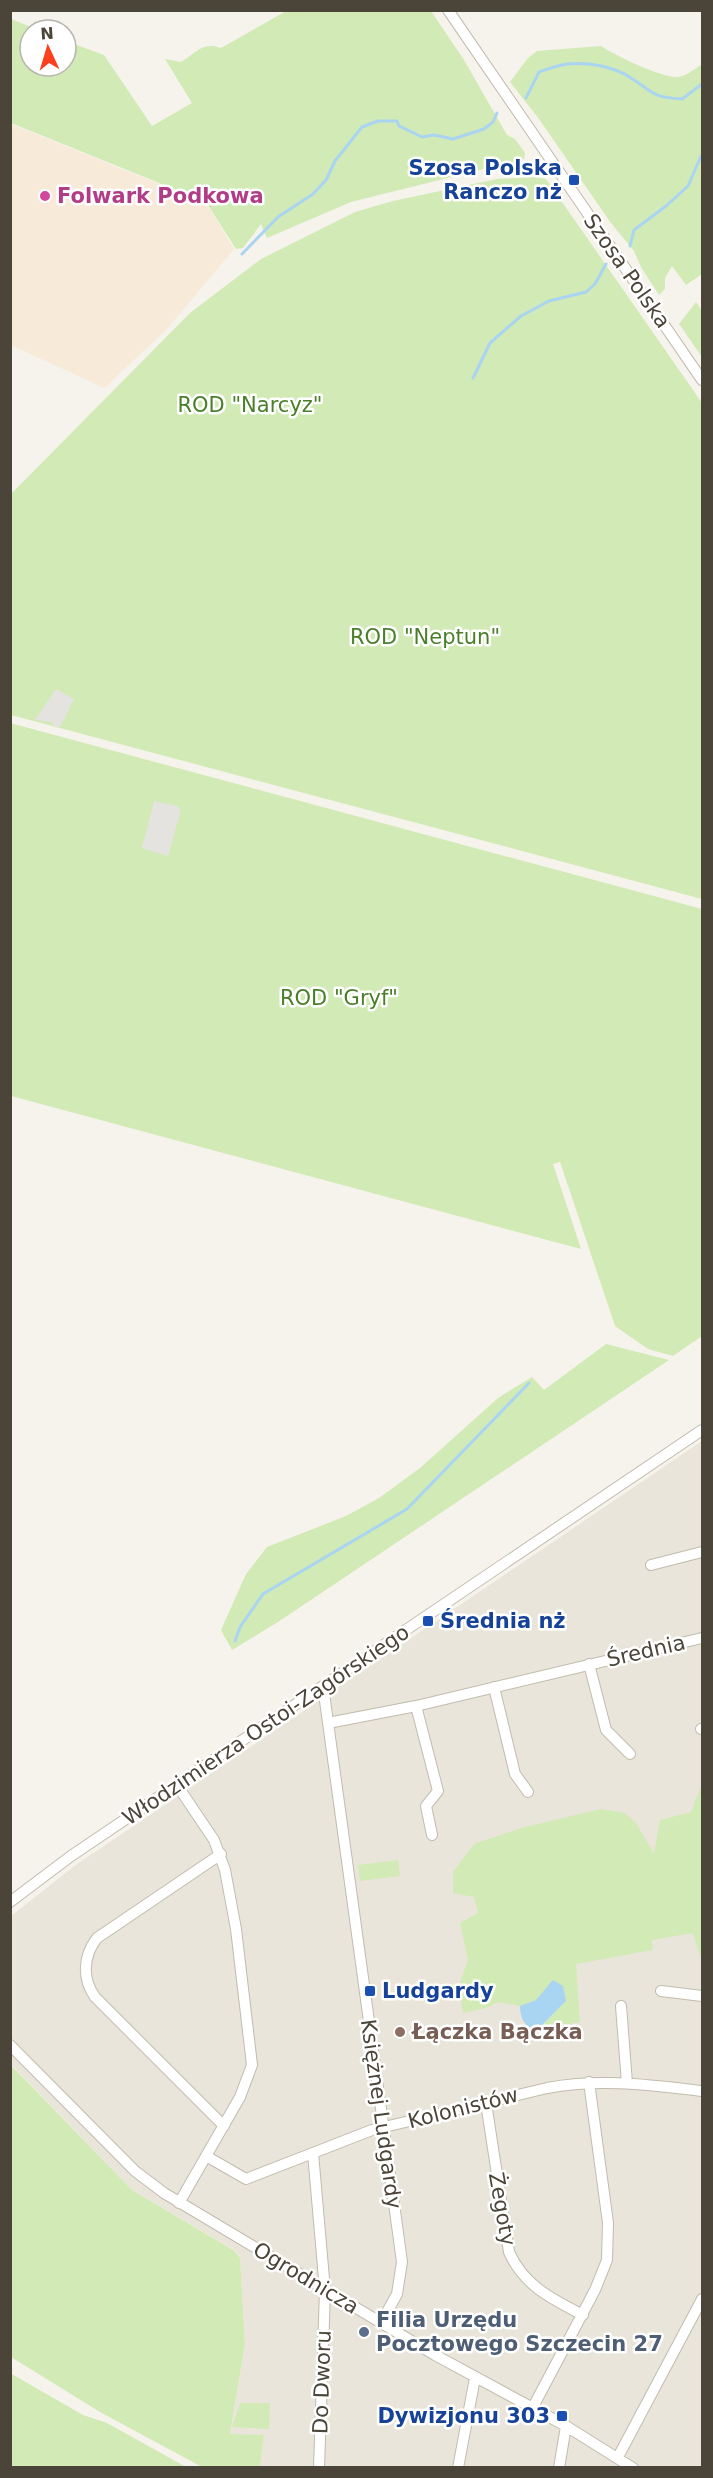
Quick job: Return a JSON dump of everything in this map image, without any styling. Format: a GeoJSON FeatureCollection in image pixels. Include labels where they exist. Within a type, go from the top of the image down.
{"type":"FeatureCollection","features":[{"type":"Feature","properties":{"kind":"street","name":"Szosa Polska"},"geometry":{"type":"LineString","coordinates":[[448,10],[702,380]]}},
{"type":"Feature","properties":{"kind":"street","name":"Włodzimierza Ostoi-Zagórskiego"},"geometry":{"type":"LineString","coordinates":[[10,1902],[71,1856],[702,1430]]}},
{"type":"Feature","properties":{"kind":"street"},"geometry":{"type":"LineString","coordinates":[[651,1564],[702,1552]]}},
{"type":"Feature","properties":{"kind":"street","name":"Średnia"},"geometry":{"type":"LineString","coordinates":[[328,1723],[416,1706],[702,1638]]}},
{"type":"Feature","properties":{"kind":"street","name":"Średnia"},"geometry":{"type":"LineString","coordinates":[[589,1664],[606,1730],[630,1754]]}},
{"type":"Feature","properties":{"kind":"street","name":"Księżnej Ludgardy"},"geometry":{"type":"LineString","coordinates":[[323,1686],[402,2270],[397,2294],[381,2323]]}},
{"type":"Feature","properties":{"kind":"street"},"geometry":{"type":"LineString","coordinates":[[494,1687],[515,1774],[528,1792]]}},
{"type":"Feature","properties":{"kind":"street"},"geometry":{"type":"LineString","coordinates":[[416,1706],[438,1791],[426,1806],[432,1834]]}},
{"type":"Feature","properties":{"kind":"street"},"geometry":{"type":"LineString","coordinates":[[177,1785],[207,1828],[220,1854],[228,1879],[252,2066],[245,2087],[179,2203]]}},
{"type":"Feature","properties":{"kind":"street"},"geometry":{"type":"LineString","coordinates":[[220,1854],[97,1938],[88,1955],[86,1973],[88,1985],[95,1997],[224,2126]]}},
{"type":"Feature","properties":{"kind":"street"},"geometry":{"type":"LineString","coordinates":[[661,1991],[702,1996]]}},
{"type":"Feature","properties":{"kind":"street"},"geometry":{"type":"LineString","coordinates":[[621,2006],[627,2083]]}},
{"type":"Feature","properties":{"kind":"street","name":"Ogrodnicza"},"geometry":{"type":"LineString","coordinates":[[10,2045],[135,2171],[179,2203],[475,2378],[566,2426],[633,2468]]}},
{"type":"Feature","properties":{"kind":"street"},"geometry":{"type":"LineString","coordinates":[[533,2407],[583,2315],[604,2269],[609,2243],[589,2082]]}},
{"type":"Feature","properties":{"kind":"street","name":"Kolonistów"},"geometry":{"type":"LineString","coordinates":[[206,2156],[246,2179],[383,2127],[553,2086],[589,2082],[627,2083],[702,2091]]}},
{"type":"Feature","properties":{"kind":"street","name":"Żegoty"},"geometry":{"type":"LineString","coordinates":[[486,2103],[509,2253],[527,2281],[543,2293],[583,2315]]}},
{"type":"Feature","properties":{"kind":"street","name":"Do Dworu"},"geometry":{"type":"LineString","coordinates":[[313,2153],[325,2290],[320,2468]]}},
{"type":"Feature","properties":{"kind":"street"},"geometry":{"type":"LineString","coordinates":[[618,2457],[701,2304]]}},
{"type":"Feature","properties":{"kind":"street"},"geometry":{"type":"LineString","coordinates":[[458,2468],[475,2378]]}},
{"type":"Feature","properties":{"kind":"street"},"geometry":{"type":"LineString","coordinates":[[559,2468],[566,2426]]}},
{"type":"Feature","properties":{"kind":"shaded area","name":"Folwark Podkowa"},"geometry":{"type":"Polygon","coordinates":[[[11,124],[206,203],[234,249],[166,330],[104,388],[11,345],[11,124]]]}},
{"type":"Feature","properties":{"kind":"shaded area"},"geometry":{"type":"Polygon","coordinates":[[[56,689],[74,699],[60,727],[54,726],[52,722],[35,720],[56,689]]]}},
{"type":"Feature","properties":{"kind":"shaded area"},"geometry":{"type":"Polygon","coordinates":[[[154,801],[177,806],[181,810],[168,856],[142,848],[154,801]]]}},
{"type":"Feature","properties":{"kind":"shaded area"},"geometry":{"type":"Polygon","coordinates":[[[702,1441],[702,2467],[260,2467],[264,2435],[230,2435],[245,2344],[240,2258],[236,2251],[132,2190],[11,2064],[11,1916],[73,1867],[702,1441]]]}},
{"type":"Feature","properties":{"kind":"green space"},"geometry":{"type":"Polygon","coordinates":[[[288,10],[431,11],[464,60],[507,135],[515,139],[525,153],[524,159],[351,202],[267,238],[261,224],[243,248],[236,249],[206,202],[11,123],[11,19],[18,22],[18,78],[78,78],[78,45],[104,55],[152,126],[192,103],[165,59],[181,62],[204,47],[221,48],[288,10]]]}},
{"type":"Feature","properties":{"kind":"green space"},"geometry":{"type":"Polygon","coordinates":[[[601,46],[638,65],[669,76],[683,76],[702,64],[702,274],[686,285],[672,266],[665,278],[665,289],[659,295],[641,267],[634,251],[611,223],[539,119],[510,82],[528,58],[537,51],[601,46]]]}},
{"type":"Feature","properties":{"kind":"green space"},"geometry":{"type":"Polygon","coordinates":[[[535,177],[546,179],[702,403],[702,899],[11,715],[11,494],[190,313],[261,259],[355,212],[393,201],[497,179],[535,177]]]}},
{"type":"Feature","properties":{"kind":"green space"},"geometry":{"type":"Polygon","coordinates":[[[696,302],[702,311],[702,357],[679,324],[696,302]]]}},
{"type":"Feature","properties":{"kind":"green space","name":"ROD \"Gryf\""},"geometry":{"type":"Polygon","coordinates":[[[10,723],[702,909],[702,1336],[673,1356],[648,1349],[615,1326],[560,1162],[553,1164],[581,1249],[11,1096],[10,723]]]}},
{"type":"Feature","properties":{"kind":"green space"},"geometry":{"type":"Polygon","coordinates":[[[606,1344],[669,1360],[278,1622],[232,1650],[221,1630],[246,1574],[267,1547],[346,1516],[379,1498],[420,1468],[498,1398],[532,1377],[544,1390],[606,1344]]]}},
{"type":"Feature","properties":{"kind":"green space"},"geometry":{"type":"Polygon","coordinates":[[[702,1784],[702,1962],[693,1933],[652,1940],[653,1950],[576,1964],[580,2022],[537,2030],[566,2001],[536,2000],[520,2006],[498,2002],[486,2008],[463,2013],[459,1985],[468,1960],[460,1923],[478,1913],[474,1897],[453,1893],[453,1872],[474,1844],[521,1828],[601,1809],[625,1813],[636,1823],[654,1854],[660,1820],[691,1812],[702,1784]]]}},
{"type":"Feature","properties":{"kind":"green space"},"geometry":{"type":"Polygon","coordinates":[[[398,1860],[400,1876],[360,1881],[358,1865],[398,1860]]]}},
{"type":"Feature","properties":{"kind":"green space"},"geometry":{"type":"Polygon","coordinates":[[[10,2064],[132,2190],[235,2251],[240,2258],[245,2344],[230,2434],[264,2435],[260,2467],[202,2467],[100,2412],[11,2357],[10,2064]]]}},
{"type":"Feature","properties":{"kind":"green space"},"geometry":{"type":"Polygon","coordinates":[[[10,2373],[83,2415],[107,2423],[186,2467],[11,2467],[10,2373]]]}},
{"type":"Feature","properties":{"kind":"green space"},"geometry":{"type":"Polygon","coordinates":[[[240,2403],[270,2403],[269,2429],[232,2427],[240,2403]]]}},
{"type":"Feature","properties":{"kind":"water"},"geometry":{"type":"Polygon","coordinates":[[[553,1980],[563,1986],[566,2001],[537,2030],[533,2029],[524,2022],[520,2006],[536,2000],[553,1980]]]}},
{"type":"Feature","properties":{"kind":"waterway"},"geometry":{"type":"LineString","coordinates":[[526,98],[539,72],[567,64],[592,64],[617,70],[654,94],[664,97],[682,99],[702,84]]}},
{"type":"Feature","properties":{"kind":"waterway"},"geometry":{"type":"LineString","coordinates":[[242,254],[278,217],[313,194],[326,180],[335,161],[362,127],[378,121],[397,121],[399,126],[422,137],[434,135],[453,139],[484,129],[493,122],[497,113]]}},
{"type":"Feature","properties":{"kind":"waterway"},"geometry":{"type":"LineString","coordinates":[[630,246],[634,230],[688,186],[702,154]]}},
{"type":"Feature","properties":{"kind":"waterway"},"geometry":{"type":"LineString","coordinates":[[473,378],[490,343],[521,316],[549,301],[586,292],[595,284],[606,264]]}},
{"type":"Feature","properties":{"kind":"waterway"},"geometry":{"type":"LineString","coordinates":[[235,1641],[240,1627],[263,1594],[407,1509],[529,1383]]}},
{"type":"Feature","properties":{"kind":"place","name":"Szosa Polska Ranczo nż"},"geometry":{"type":"Point","coordinates":[574,180]}},
{"type":"Feature","properties":{"kind":"place","name":"Folwark Podkowa"},"geometry":{"type":"Point","coordinates":[45,196]}},
{"type":"Feature","properties":{"kind":"place","name":"Średnia nż"},"geometry":{"type":"Point","coordinates":[428,1621]}},
{"type":"Feature","properties":{"kind":"place","name":"Ludgardy"},"geometry":{"type":"Point","coordinates":[370,1991]}},
{"type":"Feature","properties":{"kind":"place","name":"Łączka Bączka"},"geometry":{"type":"Point","coordinates":[400,2032]}},
{"type":"Feature","properties":{"kind":"place","name":"Filia Urzędu Pocztowego Szczecin 27"},"geometry":{"type":"Point","coordinates":[364,2332]}},
{"type":"Feature","properties":{"kind":"place","name":"Dywizjonu 303"},"geometry":{"type":"Point","coordinates":[562,2416]}},
{"type":"Feature","properties":{"kind":"park label","name":"ROD \"Narcyz\""},"geometry":{"type":"Point","coordinates":[250,405]}},
{"type":"Feature","properties":{"kind":"park label","name":"ROD \"Neptun\""},"geometry":{"type":"Point","coordinates":[425,637]}}]}
